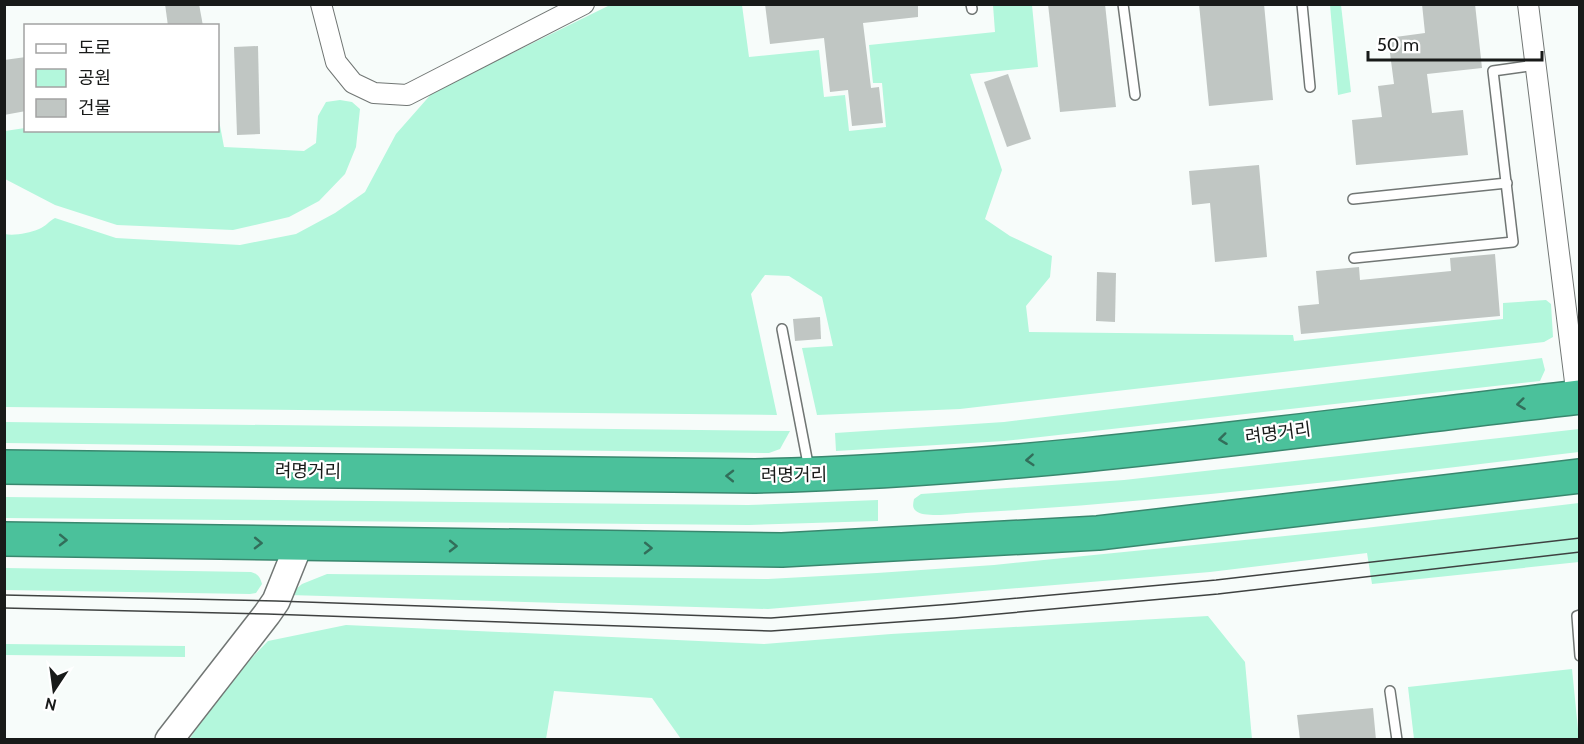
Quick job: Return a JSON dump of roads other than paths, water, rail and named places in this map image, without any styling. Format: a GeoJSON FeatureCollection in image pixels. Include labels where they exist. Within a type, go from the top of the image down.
{"type":"FeatureCollection","features":[{"type":"Feature","properties":{"kind":"highway","name":"려명거리"},"geometry":{"type":"LineString","coordinates":[[4,467],[810,475],[1076,457],[1578,397]]}},
{"type":"Feature","properties":{"kind":"highway"},"geometry":{"type":"LineString","coordinates":[[4,539],[782,550],[1075,534],[1580,476]]}},
{"type":"Feature","properties":{"kind":"street"},"geometry":{"type":"LineString","coordinates":[[321,4],[336,62],[352,83],[374,93],[407,95],[584,4]]}},
{"type":"Feature","properties":{"kind":"street"},"geometry":{"type":"LineString","coordinates":[[1528,4],[1578,397]]}},
{"type":"Feature","properties":{"kind":"street"},"geometry":{"type":"LineString","coordinates":[[169,740],[276,601],[299,544]]}},
{"type":"Feature","properties":{"kind":"lane"},"geometry":{"type":"LineString","coordinates":[[1123,4],[1136,95]]}},
{"type":"Feature","properties":{"kind":"lane"},"geometry":{"type":"LineString","coordinates":[[1302,4],[1310,87]]}},
{"type":"Feature","properties":{"kind":"lane"},"geometry":{"type":"LineString","coordinates":[[1354,258],[1514,242],[1493,71],[1536,65]]}},
{"type":"Feature","properties":{"kind":"lane"},"geometry":{"type":"LineString","coordinates":[[1353,199],[1507,183]]}},
{"type":"Feature","properties":{"kind":"lane"},"geometry":{"type":"LineString","coordinates":[[782,329],[810,475]]}},
{"type":"Feature","properties":{"kind":"lane"},"geometry":{"type":"LineString","coordinates":[[1580,615],[1577,616],[1577,632],[1580,656]]}},
{"type":"Feature","properties":{"kind":"lane"},"geometry":{"type":"LineString","coordinates":[[1390,690],[1397,740]]}},
{"type":"Feature","properties":{"kind":"tram line"},"geometry":{"type":"LineString","coordinates":[[4,595],[276,601],[771,618],[1216,580],[1580,538]]}},
{"type":"Feature","properties":{"kind":"tram line"},"geometry":{"type":"LineString","coordinates":[[4,608],[267,614],[771,631],[954,618],[1218,594],[1580,552]]}}]}
